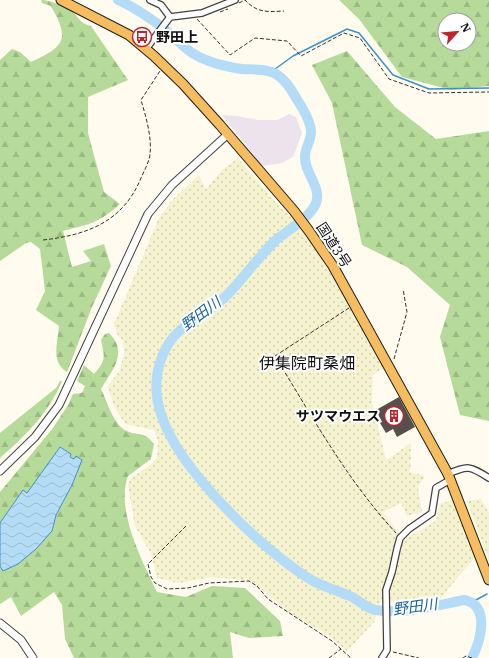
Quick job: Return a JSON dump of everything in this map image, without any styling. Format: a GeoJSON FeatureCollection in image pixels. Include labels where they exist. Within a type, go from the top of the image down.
{"type":"FeatureCollection","features":[{"type":"Feature","properties":{"kind":"highway","name":"国道3号"},"geometry":{"type":"LineString","coordinates":[[61,0],[130,35],[146,49],[183,84],[294,211],[309,231],[333,266],[449,477],[489,580]]}},
{"type":"Feature","properties":{"kind":"street"},"geometry":{"type":"LineString","coordinates":[[150,0],[161,5],[168,19]]}},
{"type":"Feature","properties":{"kind":"street"},"geometry":{"type":"LineString","coordinates":[[146,49],[152,38],[168,19],[205,12],[237,2]]}},
{"type":"Feature","properties":{"kind":"street"},"geometry":{"type":"LineString","coordinates":[[0,471],[35,437],[59,405],[148,214],[172,185],[227,135]]}},
{"type":"Feature","properties":{"kind":"street"},"geometry":{"type":"LineString","coordinates":[[382,658],[388,650],[386,590],[400,538],[409,529],[432,513],[436,488],[463,467],[470,468],[489,478]]}},
{"type":"Feature","properties":{"kind":"street"},"geometry":{"type":"LineString","coordinates":[[0,623],[21,640],[34,658]]}},
{"type":"Feature","properties":{"kind":"path"},"geometry":{"type":"LineString","coordinates":[[237,2],[245,0],[253,9],[269,12],[284,11]]}},
{"type":"Feature","properties":{"kind":"path"},"geometry":{"type":"LineString","coordinates":[[205,12],[222,12],[233,6]]}},
{"type":"Feature","properties":{"kind":"path"},"geometry":{"type":"LineString","coordinates":[[192,14],[230,55],[256,38],[287,41],[301,56],[344,33],[360,38],[389,78],[429,93],[489,92]]}},
{"type":"Feature","properties":{"kind":"path"},"geometry":{"type":"LineString","coordinates":[[43,240],[95,228],[109,220],[134,195],[150,156],[150,144],[141,100],[164,66]]}},
{"type":"Feature","properties":{"kind":"path"},"geometry":{"type":"LineString","coordinates":[[389,368],[397,351],[407,312],[403,289]]}},
{"type":"Feature","properties":{"kind":"path"},"geometry":{"type":"LineString","coordinates":[[354,304],[275,356],[342,465],[371,506],[400,538]]}},
{"type":"Feature","properties":{"kind":"path"},"geometry":{"type":"LineString","coordinates":[[186,526],[148,564],[155,583],[167,589],[177,589],[209,583],[249,581],[257,586],[268,598],[332,641],[351,658]]}},
{"type":"Feature","properties":{"kind":"path"},"geometry":{"type":"LineString","coordinates":[[329,658],[341,649]]}},
{"type":"Feature","properties":{"kind":"path"},"geometry":{"type":"LineString","coordinates":[[388,650],[419,658]]}},
{"type":"Feature","properties":{"kind":"path"},"geometry":{"type":"LineString","coordinates":[[463,658],[468,656],[472,658]]}},
{"type":"Feature","properties":{"kind":"shaded area"},"geometry":{"type":"Polygon","coordinates":[[[289,114],[296,117],[302,133],[293,157],[282,163],[262,166],[222,115],[258,120],[277,120],[289,114]]]}},
{"type":"Feature","properties":{"kind":"shaded area"},"geometry":{"type":"Polygon","coordinates":[[[238,158],[279,206],[301,226],[341,290],[385,368],[373,374],[372,402],[386,460],[411,443],[411,465],[409,472],[425,476],[418,487],[422,512],[407,516],[401,503],[383,512],[404,540],[437,520],[440,504],[452,500],[475,557],[439,600],[380,602],[374,622],[347,651],[328,635],[288,612],[252,581],[212,577],[179,583],[157,578],[151,554],[135,526],[128,485],[131,478],[152,464],[157,457],[158,441],[154,430],[125,424],[113,404],[108,386],[120,370],[124,353],[123,341],[118,336],[114,324],[159,218],[172,200],[199,175],[206,189],[223,169],[238,158]]]}},
{"type":"Feature","properties":{"kind":"shaded area"},"geometry":{"type":"Polygon","coordinates":[[[481,499],[489,512],[489,561],[467,501],[481,499]]]}},
{"type":"Feature","properties":{"kind":"green space"},"geometry":{"type":"Polygon","coordinates":[[[41,0],[53,2],[64,7],[74,13],[83,23],[91,26],[128,80],[88,97],[88,133],[104,192],[120,204],[94,222],[63,231],[72,267],[91,261],[83,251],[104,244],[111,266],[92,307],[67,372],[58,363],[56,351],[59,326],[36,310],[45,291],[40,249],[31,242],[26,243],[0,261],[0,60],[12,49],[20,52],[31,62],[51,51],[61,41],[61,27],[57,18],[51,6],[42,3],[41,0]]]}},
{"type":"Feature","properties":{"kind":"green space"},"geometry":{"type":"Polygon","coordinates":[[[339,0],[489,0],[489,86],[451,90],[402,77],[359,19],[339,0]]]}},
{"type":"Feature","properties":{"kind":"green space"},"geometry":{"type":"Polygon","coordinates":[[[347,51],[395,107],[436,139],[489,131],[489,421],[460,415],[440,337],[450,305],[407,267],[362,245],[332,103],[312,65],[347,51]]]}},
{"type":"Feature","properties":{"kind":"green space"},"geometry":{"type":"Polygon","coordinates":[[[109,333],[115,340],[118,348],[117,361],[101,389],[118,424],[131,433],[144,435],[154,444],[151,459],[128,476],[125,489],[125,504],[132,536],[157,592],[186,597],[212,586],[245,588],[280,621],[283,636],[249,638],[230,632],[233,658],[74,658],[65,639],[62,605],[54,592],[21,616],[11,597],[0,604],[0,566],[3,571],[52,531],[56,515],[72,485],[74,459],[70,456],[71,454],[60,447],[27,493],[23,490],[0,523],[0,492],[53,428],[68,405],[73,394],[82,393],[85,386],[77,381],[84,365],[94,374],[98,369],[104,358],[101,340],[105,334],[109,333]]]}},
{"type":"Feature","properties":{"kind":"green space"},"geometry":{"type":"Polygon","coordinates":[[[60,381],[62,381],[57,393],[36,423],[0,458],[0,433],[56,388],[60,381]]]}},
{"type":"Feature","properties":{"kind":"water"},"geometry":{"type":"Polygon","coordinates":[[[60,447],[71,454],[70,457],[74,459],[76,456],[82,460],[72,485],[56,515],[52,531],[36,549],[18,564],[3,571],[0,566],[0,523],[23,490],[27,493],[60,447]]]}},
{"type":"Feature","properties":{"kind":"building","name":"サツマウエス"},"geometry":{"type":"Polygon","coordinates":[[[399,397],[415,427],[397,437],[393,429],[386,433],[380,423],[382,422],[376,410],[399,397]]]}},
{"type":"Feature","properties":{"kind":"waterway","name":"野田川"},"geometry":{"type":"LineString","coordinates":[[118,0],[150,18],[187,49],[199,57],[230,67],[264,70],[276,74],[283,79],[291,90],[304,112],[311,128],[311,135],[306,150],[305,162],[317,191],[316,203],[313,208],[299,223],[270,246],[230,292],[219,302],[178,332],[163,354],[158,370],[156,392],[161,414],[170,436],[185,459],[225,507],[271,550],[293,568],[313,581],[350,596],[369,608],[376,610],[409,610],[465,600],[473,603],[478,609],[480,615],[481,632],[472,658]]}},
{"type":"Feature","properties":{"kind":"waterway"},"geometry":{"type":"LineString","coordinates":[[271,72],[293,56],[347,29],[359,33],[393,75],[429,89],[489,88]]}},
{"type":"Feature","properties":{"kind":"waterway"},"geometry":{"type":"LineString","coordinates":[[474,601],[487,594]]}},
{"type":"Feature","properties":{"kind":"place","name":"野田上"},"geometry":{"type":"Point","coordinates":[142,37]}},
{"type":"Feature","properties":{"kind":"place","name":"サツマウエス"},"geometry":{"type":"Point","coordinates":[394,416]}},
{"type":"Feature","properties":{"kind":"district","name":"伊集院町桑畑"},"geometry":{"type":"Point","coordinates":[307,363]}}]}
